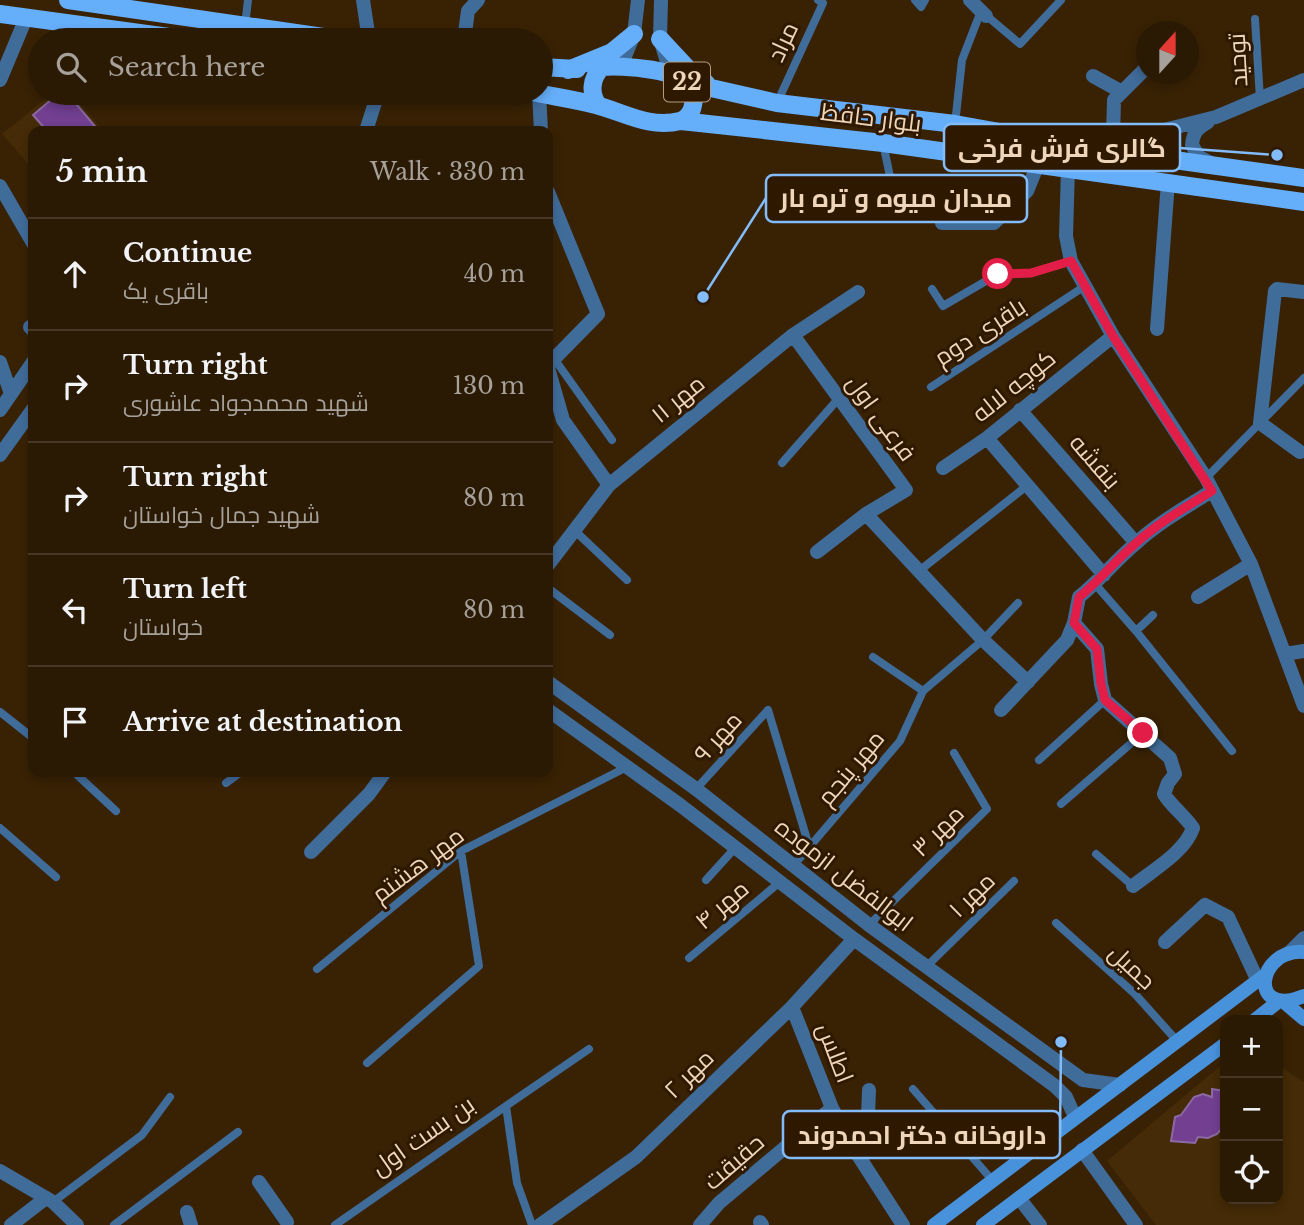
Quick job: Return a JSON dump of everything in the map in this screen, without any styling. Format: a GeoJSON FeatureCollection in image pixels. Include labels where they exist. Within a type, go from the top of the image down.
{"type":"FeatureCollection","features":[{"type":"Feature","properties":{"kind":"main road"},"geometry":{"type":"LineString","coordinates":[[68,0],[258,28]]}},
{"type":"Feature","properties":{"kind":"main road"},"geometry":{"type":"LineString","coordinates":[[0,14],[101,28]]}},
{"type":"Feature","properties":{"kind":"main road"},"geometry":{"type":"LineString","coordinates":[[568,70],[612,52],[634,34]]}},
{"type":"Feature","properties":{"kind":"main road"},"geometry":{"type":"LineString","coordinates":[[660,39],[687,68],[715,89]]}},
{"type":"Feature","properties":{"kind":"main road","name":"22"},"geometry":{"type":"LineString","coordinates":[[553,68],[568,70],[621,66],[646,68],[689,83],[694,90],[694,104],[688,117],[681,121],[639,120],[599,106],[553,96]]}},
{"type":"Feature","properties":{"kind":"main road"},"geometry":{"type":"LineString","coordinates":[[599,106],[595,102],[592,89],[595,74],[601,67]]}},
{"type":"Feature","properties":{"kind":"main road","name":"بلوار حافظ"},"geometry":{"type":"LineString","coordinates":[[689,83],[777,103],[955,124],[1081,147],[1304,178]]}},
{"type":"Feature","properties":{"kind":"main road","name":"بلوار حافظ"},"geometry":{"type":"LineString","coordinates":[[681,121],[883,143],[1304,202]]}},
{"type":"Feature","properties":{"kind":"main road"},"geometry":{"type":"LineString","coordinates":[[934,1225],[1261,978],[1279,958],[1300,949]]}},
{"type":"Feature","properties":{"kind":"main road"},"geometry":{"type":"LineString","coordinates":[[1261,978],[1267,993],[1304,1019]]}},
{"type":"Feature","properties":{"kind":"main road"},"geometry":{"type":"LineString","coordinates":[[1262,1015],[1281,1001],[1304,996]]}},
{"type":"Feature","properties":{"kind":"main road"},"geometry":{"type":"LineString","coordinates":[[983,1225],[1220,1048]]}},
{"type":"Feature","properties":{"kind":"street"},"geometry":{"type":"LineString","coordinates":[[363,0],[367,28]]}},
{"type":"Feature","properties":{"kind":"street"},"geometry":{"type":"LineString","coordinates":[[466,28],[468,11],[478,0]]}},
{"type":"Feature","properties":{"kind":"street"},"geometry":{"type":"LineString","coordinates":[[621,66],[634,34],[638,0]]}},
{"type":"Feature","properties":{"kind":"street"},"geometry":{"type":"LineString","coordinates":[[661,0],[660,39],[671,75]]}},
{"type":"Feature","properties":{"kind":"street"},"geometry":{"type":"LineString","coordinates":[[970,0],[986,16]]}},
{"type":"Feature","properties":{"kind":"street"},"geometry":{"type":"LineString","coordinates":[[0,80],[26,18]]}},
{"type":"Feature","properties":{"kind":"street"},"geometry":{"type":"LineString","coordinates":[[1093,76],[1122,92]]}},
{"type":"Feature","properties":{"kind":"street"},"geometry":{"type":"LineString","coordinates":[[1113,137],[1114,100],[1136,78]]}},
{"type":"Feature","properties":{"kind":"street"},"geometry":{"type":"LineString","coordinates":[[1217,167],[1199,157],[1192,145],[1193,135],[1198,127],[1304,80]]}},
{"type":"Feature","properties":{"kind":"street"},"geometry":{"type":"LineString","coordinates":[[368,126],[374,105]]}},
{"type":"Feature","properties":{"kind":"street"},"geometry":{"type":"LineString","coordinates":[[539,105],[541,126]]}},
{"type":"Feature","properties":{"kind":"street"},"geometry":{"type":"LineString","coordinates":[[1081,147],[1113,137],[1148,134],[1216,117]]}},
{"type":"Feature","properties":{"kind":"street"},"geometry":{"type":"LineString","coordinates":[[937,217],[994,223],[1027,191],[1038,164]]}},
{"type":"Feature","properties":{"kind":"street"},"geometry":{"type":"LineString","coordinates":[[1068,168],[1066,236],[1071,261],[1113,336],[1209,485],[1251,564],[1304,706]]}},
{"type":"Feature","properties":{"kind":"street"},"geometry":{"type":"LineString","coordinates":[[1157,329],[1168,182]]}},
{"type":"Feature","properties":{"kind":"street"},"geometry":{"type":"LineString","coordinates":[[0,186],[28,234]]}},
{"type":"Feature","properties":{"kind":"street"},"geometry":{"type":"LineString","coordinates":[[553,204],[598,314],[553,357]]}},
{"type":"Feature","properties":{"kind":"street"},"geometry":{"type":"LineString","coordinates":[[1300,452],[1260,423],[1275,291],[1278,289],[1304,292]]}},
{"type":"Feature","properties":{"kind":"street","name":"مهر ۱۱"},"geometry":{"type":"LineString","coordinates":[[553,552],[609,485],[793,335],[858,292]]}},
{"type":"Feature","properties":{"kind":"street","name":"فرعی اول"},"geometry":{"type":"LineString","coordinates":[[793,335],[906,490],[866,514],[817,552]]}},
{"type":"Feature","properties":{"kind":"street","name":"کوچه لاله"},"geometry":{"type":"LineString","coordinates":[[943,468],[988,438],[1113,336]]}},
{"type":"Feature","properties":{"kind":"street"},"geometry":{"type":"LineString","coordinates":[[0,362],[11,394]]}},
{"type":"Feature","properties":{"kind":"street"},"geometry":{"type":"LineString","coordinates":[[0,410],[28,369]]}},
{"type":"Feature","properties":{"kind":"street"},"geometry":{"type":"LineString","coordinates":[[553,378],[563,420],[609,485]]}},
{"type":"Feature","properties":{"kind":"street","name":"بنفشه"},"geometry":{"type":"LineString","coordinates":[[1020,410],[1136,543]]}},
{"type":"Feature","properties":{"kind":"street"},"geometry":{"type":"LineString","coordinates":[[0,455],[28,416]]}},
{"type":"Feature","properties":{"kind":"street"},"geometry":{"type":"LineString","coordinates":[[988,438],[1028,485],[1099,580]]}},
{"type":"Feature","properties":{"kind":"street"},"geometry":{"type":"LineString","coordinates":[[1001,710],[1067,640],[1074,623],[1079,597],[1136,543],[1209,485]]}},
{"type":"Feature","properties":{"kind":"street"},"geometry":{"type":"LineString","coordinates":[[866,514],[983,639],[1028,682]]}},
{"type":"Feature","properties":{"kind":"street"},"geometry":{"type":"LineString","coordinates":[[1198,597],[1251,564]]}},
{"type":"Feature","properties":{"kind":"street"},"geometry":{"type":"LineString","coordinates":[[1074,623],[1097,649],[1105,700],[1170,758],[1175,774],[1164,794],[1171,806],[1184,816],[1193,828],[1190,837],[1177,850],[1133,886]]}},
{"type":"Feature","properties":{"kind":"street"},"geometry":{"type":"LineString","coordinates":[[1285,654],[1304,651]]}},
{"type":"Feature","properties":{"kind":"street","name":"ابوالفضل ازموده"},"geometry":{"type":"LineString","coordinates":[[553,686],[696,789],[869,925],[1083,1080],[1119,1085]]}},
{"type":"Feature","properties":{"kind":"street","name":"ابوالفضل ازموده"},"geometry":{"type":"LineString","coordinates":[[553,714],[680,805],[854,939],[1055,1086],[1066,1097],[1075,1117]]}},
{"type":"Feature","properties":{"kind":"street"},"geometry":{"type":"LineString","coordinates":[[311,852],[369,794],[381,777]]}},
{"type":"Feature","properties":{"kind":"street"},"geometry":{"type":"LineString","coordinates":[[1166,942],[1205,905],[1228,917],[1261,978]]}},
{"type":"Feature","properties":{"kind":"street","name":"مهر ۲"},"geometry":{"type":"LineString","coordinates":[[540,1225],[636,1157],[792,1007],[854,939]]}},
{"type":"Feature","properties":{"kind":"street","name":"اطلس"},"geometry":{"type":"LineString","coordinates":[[792,1007],[832,1108],[856,1152],[903,1225]]}},
{"type":"Feature","properties":{"kind":"street","name":"اطلس"},"geometry":{"type":"LineString","coordinates":[[867,1141],[869,1090]]}},
{"type":"Feature","properties":{"kind":"street","name":"حقیقت"},"geometry":{"type":"LineString","coordinates":[[700,1225],[719,1203],[832,1108]]}},
{"type":"Feature","properties":{"kind":"street"},"geometry":{"type":"LineString","coordinates":[[856,1152],[867,1141],[900,1152]]}},
{"type":"Feature","properties":{"kind":"street"},"geometry":{"type":"LineString","coordinates":[[1082,1150],[1136,1225]]}},
{"type":"Feature","properties":{"kind":"street"},"geometry":{"type":"LineString","coordinates":[[0,1171],[49,1200],[77,1225]]}},
{"type":"Feature","properties":{"kind":"street"},"geometry":{"type":"LineString","coordinates":[[259,1182],[287,1224]]}},
{"type":"Feature","properties":{"kind":"street"},"geometry":{"type":"LineString","coordinates":[[1019,1198],[1040,1225]]}},
{"type":"Feature","properties":{"kind":"street"},"geometry":{"type":"LineString","coordinates":[[12,1225],[49,1200]]}},
{"type":"Feature","properties":{"kind":"lane"},"geometry":{"type":"LineString","coordinates":[[244,26],[248,0]]}},
{"type":"Feature","properties":{"kind":"lane","name":"مراد"},"geometry":{"type":"LineString","coordinates":[[777,103],[822,3],[818,0]]}},
{"type":"Feature","properties":{"kind":"lane"},"geometry":{"type":"LineString","coordinates":[[915,0],[921,7],[925,0]]}},
{"type":"Feature","properties":{"kind":"lane"},"geometry":{"type":"LineString","coordinates":[[955,124],[962,61],[981,11],[1020,44],[1061,0]]}},
{"type":"Feature","properties":{"kind":"lane","name":"توحید"},"geometry":{"type":"LineString","coordinates":[[1255,19],[1259,99]]}},
{"type":"Feature","properties":{"kind":"lane"},"geometry":{"type":"LineString","coordinates":[[883,143],[893,191],[937,217]]}},
{"type":"Feature","properties":{"kind":"lane"},"geometry":{"type":"LineString","coordinates":[[932,289],[943,306],[998,274],[1031,273],[1071,261]]}},
{"type":"Feature","properties":{"kind":"lane","name":"باقری دوم"},"geometry":{"type":"LineString","coordinates":[[931,387],[1085,286]]}},
{"type":"Feature","properties":{"kind":"lane"},"geometry":{"type":"LineString","coordinates":[[553,366],[612,439]]}},
{"type":"Feature","properties":{"kind":"lane"},"geometry":{"type":"LineString","coordinates":[[1209,485],[1260,423],[1304,377]]}},
{"type":"Feature","properties":{"kind":"lane"},"geometry":{"type":"LineString","coordinates":[[782,463],[839,398]]}},
{"type":"Feature","properties":{"kind":"lane"},"geometry":{"type":"LineString","coordinates":[[919,571],[1028,485]]}},
{"type":"Feature","properties":{"kind":"lane"},"geometry":{"type":"LineString","coordinates":[[573,530],[628,580]]}},
{"type":"Feature","properties":{"kind":"lane"},"geometry":{"type":"LineString","coordinates":[[1099,580],[1136,631],[1233,751]]}},
{"type":"Feature","properties":{"kind":"lane"},"geometry":{"type":"LineString","coordinates":[[553,592],[610,635]]}},
{"type":"Feature","properties":{"kind":"lane","name":"مهر پنجم"},"geometry":{"type":"LineString","coordinates":[[794,865],[900,741],[923,691],[983,639],[1018,603]]}},
{"type":"Feature","properties":{"kind":"lane"},"geometry":{"type":"LineString","coordinates":[[1136,631],[1153,615]]}},
{"type":"Feature","properties":{"kind":"lane"},"geometry":{"type":"LineString","coordinates":[[873,657],[923,691]]}},
{"type":"Feature","properties":{"kind":"lane"},"geometry":{"type":"LineString","coordinates":[[1039,760],[1105,700]]}},
{"type":"Feature","properties":{"kind":"lane","name":"مهر ۹"},"geometry":{"type":"LineString","coordinates":[[696,789],[768,710],[809,846]]}},
{"type":"Feature","properties":{"kind":"lane"},"geometry":{"type":"LineString","coordinates":[[0,712],[28,734]]}},
{"type":"Feature","properties":{"kind":"lane"},"geometry":{"type":"LineString","coordinates":[[1060,804],[1143,733]]}},
{"type":"Feature","properties":{"kind":"lane","name":"مهر ۳"},"geometry":{"type":"LineString","coordinates":[[869,925],[987,809],[954,753]]}},
{"type":"Feature","properties":{"kind":"lane","name":"مهر هشتم"},"geometry":{"type":"LineString","coordinates":[[317,969],[461,851],[627,767]]}},
{"type":"Feature","properties":{"kind":"lane"},"geometry":{"type":"LineString","coordinates":[[79,777],[116,811]]}},
{"type":"Feature","properties":{"kind":"lane"},"geometry":{"type":"LineString","coordinates":[[226,783],[234,777]]}},
{"type":"Feature","properties":{"kind":"lane"},"geometry":{"type":"LineString","coordinates":[[0,828],[56,877]]}},
{"type":"Feature","properties":{"kind":"lane"},"geometry":{"type":"LineString","coordinates":[[706,880],[735,848]]}},
{"type":"Feature","properties":{"kind":"lane"},"geometry":{"type":"LineString","coordinates":[[367,1063],[480,966],[461,851]]}},
{"type":"Feature","properties":{"kind":"lane"},"geometry":{"type":"LineString","coordinates":[[1096,854],[1133,886]]}},
{"type":"Feature","properties":{"kind":"lane","name":"مهر ۱"},"geometry":{"type":"LineString","coordinates":[[927,966],[1014,881]]}},
{"type":"Feature","properties":{"kind":"lane","name":"مهر ۴"},"geometry":{"type":"LineString","coordinates":[[689,958],[780,882]]}},
{"type":"Feature","properties":{"kind":"lane","name":"جمیل"},"geometry":{"type":"LineString","coordinates":[[1056,923],[1135,994],[1178,1042]]}},
{"type":"Feature","properties":{"kind":"lane"},"geometry":{"type":"LineString","coordinates":[[506,1106],[589,1049]]}},
{"type":"Feature","properties":{"kind":"lane"},"geometry":{"type":"LineString","coordinates":[[913,1089],[993,1181]]}},
{"type":"Feature","properties":{"kind":"lane"},"geometry":{"type":"LineString","coordinates":[[49,1200],[142,1135],[170,1097]]}},
{"type":"Feature","properties":{"kind":"lane","name":"بن بست اول"},"geometry":{"type":"LineString","coordinates":[[335,1225],[506,1106],[517,1183],[532,1225]]}},
{"type":"Feature","properties":{"kind":"lane"},"geometry":{"type":"LineString","coordinates":[[114,1225],[238,1132]]}},
{"type":"Feature","properties":{"kind":"shaded area"},"geometry":{"type":"Polygon","coordinates":[[[38,105],[81,105],[99,126],[28,126],[28,163],[2,134],[38,105]]]}},
{"type":"Feature","properties":{"kind":"shaded area"},"geometry":{"type":"Polygon","coordinates":[[[1220,1066],[1220,1204],[1283,1204],[1283,1068],[1304,1082],[1304,1225],[1156,1225],[1107,1161],[1220,1066]]]}},
{"type":"Feature","properties":{"kind":"building"},"geometry":{"type":"Polygon","coordinates":[[[45,105],[77,105],[95,126],[43,126],[33,115],[45,105]]]}},
{"type":"Feature","properties":{"kind":"building"},"geometry":{"type":"Polygon","coordinates":[[[1212,1089],[1220,1090],[1220,1131],[1217,1134],[1208,1138],[1198,1137],[1195,1143],[1171,1141],[1175,1117],[1181,1115],[1194,1097],[1203,1094],[1212,1097],[1212,1089]]]}},
{"type":"Feature","properties":{"kind":"place","name":"گالری فرش فرخی"},"geometry":{"type":"Point","coordinates":[1277,155]}},
{"type":"Feature","properties":{"kind":"place","name":"میدان میوه و تره بار"},"geometry":{"type":"Point","coordinates":[703,297]}},
{"type":"Feature","properties":{"kind":"place","name":"داروخانه دکتر احمدوند"},"geometry":{"type":"Point","coordinates":[1061,1042]}},
{"type":"Feature","properties":{"kind":"route"},"geometry":{"type":"LineString","coordinates":[[998,274],[1031,273],[1071,261],[1113,336],[1212,491],[1162,522],[1079,597],[1074,623],[1097,649],[1105,700],[1143,733]]}}]}
